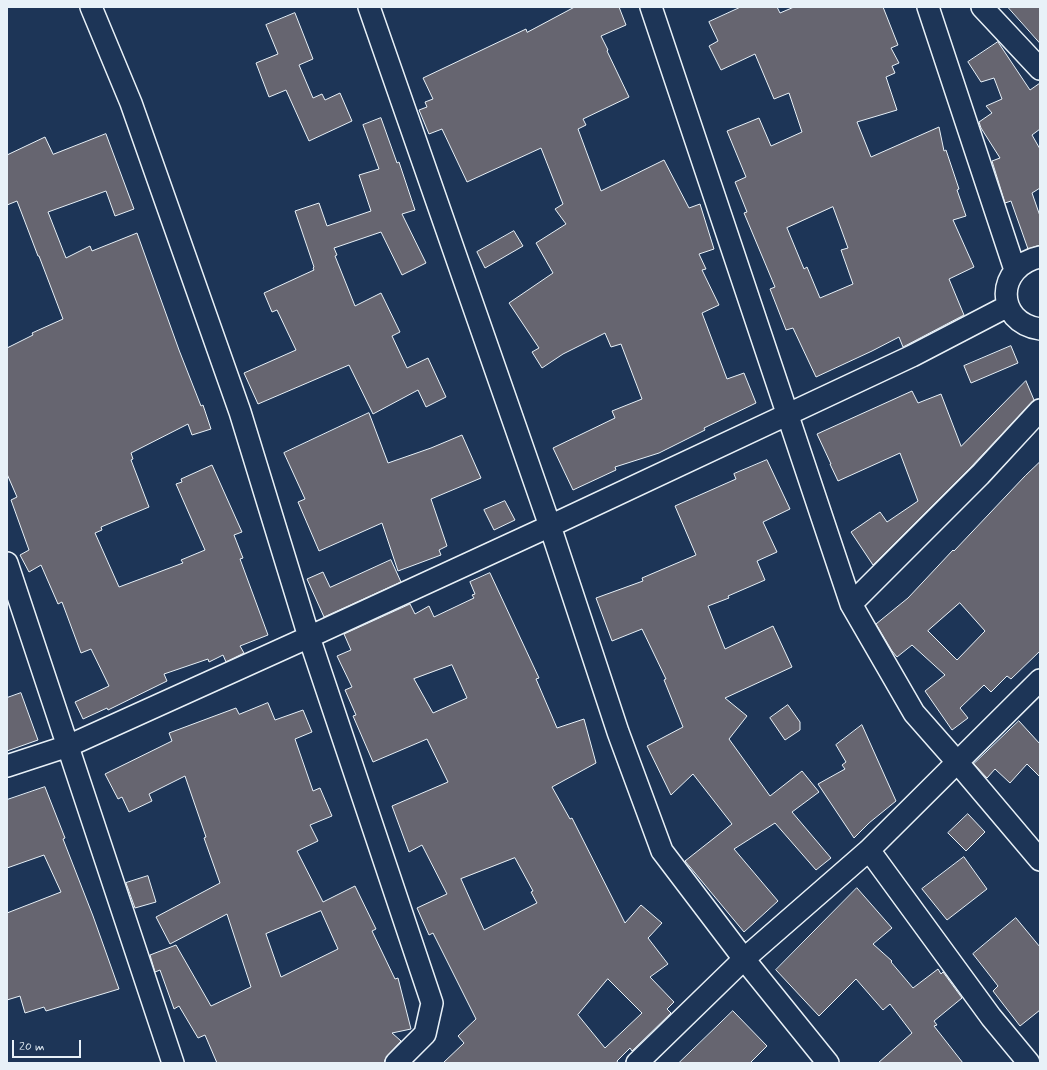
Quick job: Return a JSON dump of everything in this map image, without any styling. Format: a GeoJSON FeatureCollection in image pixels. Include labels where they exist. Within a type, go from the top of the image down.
{"type":"FeatureCollection","features":[{"type":"Feature","properties":{"kind":"street"},"geometry":{"type":"LineString","coordinates":[[91,7],[131,103],[234,397],[309,637],[432,1002],[425,1034],[396,1063]]}},
{"type":"Feature","properties":{"kind":"street"},"geometry":{"type":"LineString","coordinates":[[369,7],[550,526],[618,732],[662,851],[744,959],[828,1063]]}},
{"type":"Feature","properties":{"kind":"street"},"geometry":{"type":"LineString","coordinates":[[650,7],[851,604],[914,713],[1040,860]]}},
{"type":"Feature","properties":{"kind":"street"},"geometry":{"type":"LineString","coordinates":[[928,7],[1014,270]]}},
{"type":"Feature","properties":{"kind":"street"},"geometry":{"type":"LineString","coordinates":[[982,7],[1040,69]]}},
{"type":"Feature","properties":{"kind":"street"},"geometry":{"type":"LineString","coordinates":[[1040,257],[1030,259],[1014,270],[1009,278],[1006,288],[1008,306],[1013,315],[1021,323],[1030,328],[1040,329]]}},
{"type":"Feature","properties":{"kind":"street"},"geometry":{"type":"LineString","coordinates":[[7,766],[68,746],[309,637],[912,356],[1008,306]]}},
{"type":"Feature","properties":{"kind":"street"},"geometry":{"type":"LineString","coordinates":[[851,604],[980,475],[1040,410]]}},
{"type":"Feature","properties":{"kind":"street"},"geometry":{"type":"LineString","coordinates":[[7,563],[173,1063]]}},
{"type":"Feature","properties":{"kind":"street"},"geometry":{"type":"LineString","coordinates":[[637,1063],[744,959],[869,850],[1040,680]]}},
{"type":"Feature","properties":{"kind":"street"},"geometry":{"type":"LineString","coordinates":[[869,850],[991,1017],[1029,1063]]}},
{"type":"Feature","properties":{"kind":"building"},"geometry":{"type":"Polygon","coordinates":[[[575,7],[619,7],[626,25],[601,36],[629,97],[583,119],[586,125],[578,129],[601,191],[664,160],[689,208],[700,204],[714,249],[699,254],[706,269],[702,270],[719,305],[702,313],[727,379],[744,373],[756,403],[704,428],[705,430],[659,453],[615,467],[616,470],[573,490],[553,448],[615,418],[612,411],[642,399],[621,344],[611,347],[605,333],[563,354],[542,368],[532,352],[539,348],[509,303],[553,273],[536,243],[566,224],[555,209],[563,204],[541,148],[467,182],[442,129],[429,134],[419,110],[427,107],[425,102],[433,99],[423,78],[526,29],[527,32],[575,7]]]}},
{"type":"Feature","properties":{"kind":"building"},"geometry":{"type":"Polygon","coordinates":[[[741,7],[777,7],[780,13],[794,7],[883,7],[898,45],[891,48],[899,63],[892,66],[895,73],[886,77],[897,110],[857,122],[871,157],[939,127],[944,151],[946,150],[966,216],[953,220],[974,267],[949,279],[964,315],[903,347],[899,337],[816,377],[793,328],[786,330],[770,289],[775,287],[744,213],[747,212],[735,182],[746,177],[727,131],[759,118],[771,146],[802,132],[789,93],[774,99],[755,54],[721,70],[709,46],[718,41],[709,22],[741,7]],[[833,207],[787,228],[804,269],[807,267],[820,298],[853,284],[841,250],[848,248],[833,207]]]}},
{"type":"Feature","properties":{"kind":"building"},"geometry":{"type":"Polygon","coordinates":[[[1008,7],[1040,7],[1040,43],[1008,7]]]}},
{"type":"Feature","properties":{"kind":"building"},"geometry":{"type":"Polygon","coordinates":[[[295,13],[313,59],[299,65],[313,98],[322,94],[325,100],[340,93],[352,121],[309,141],[286,90],[269,97],[256,63],[278,54],[266,25],[295,13]]]}},
{"type":"Feature","properties":{"kind":"building"},"geometry":{"type":"Polygon","coordinates":[[[998,42],[1030,90],[1040,83],[1040,129],[1032,135],[1040,149],[1040,188],[1032,193],[1040,216],[1040,245],[1028,249],[1011,201],[1005,203],[992,161],[1000,158],[981,128],[979,122],[992,113],[986,106],[1002,99],[994,78],[981,82],[968,62],[998,42]]]}},
{"type":"Feature","properties":{"kind":"building"},"geometry":{"type":"Polygon","coordinates":[[[381,118],[397,163],[399,162],[415,210],[402,214],[426,263],[402,275],[381,232],[334,248],[337,255],[335,256],[355,306],[381,293],[400,332],[392,336],[407,368],[428,358],[446,397],[426,407],[418,390],[373,414],[349,365],[258,404],[244,373],[296,350],[277,310],[272,312],[264,293],[314,270],[295,211],[319,203],[327,226],[371,211],[359,175],[379,169],[363,125],[381,118]]]}},
{"type":"Feature","properties":{"kind":"building"},"geometry":{"type":"Polygon","coordinates":[[[106,134],[134,209],[115,216],[106,191],[48,212],[66,258],[90,246],[92,251],[137,233],[179,350],[201,406],[203,405],[211,429],[192,435],[188,424],[131,453],[133,459],[131,460],[149,507],[101,527],[102,530],[95,533],[119,587],[183,563],[181,560],[205,550],[176,484],[182,482],[181,479],[212,465],[242,532],[234,535],[243,558],[240,559],[268,635],[240,646],[244,653],[226,662],[223,655],[209,662],[208,659],[164,674],[167,681],[108,710],[107,708],[83,719],[75,702],[109,686],[91,649],[81,653],[62,602],[58,604],[41,565],[29,572],[20,555],[29,550],[11,500],[17,497],[7,474],[7,348],[33,335],[32,333],[63,319],[17,201],[7,205],[7,155],[45,137],[53,154],[106,134]]]}},
{"type":"Feature","properties":{"kind":"building"},"geometry":{"type":"Polygon","coordinates":[[[514,231],[523,246],[485,268],[477,252],[514,231]]]}},
{"type":"Feature","properties":{"kind":"building"},"geometry":{"type":"Polygon","coordinates":[[[1011,346],[1018,363],[971,383],[964,366],[1011,346]]]}},
{"type":"Feature","properties":{"kind":"building"},"geometry":{"type":"Polygon","coordinates":[[[1026,381],[1034,400],[971,467],[873,565],[851,532],[880,512],[887,522],[918,501],[900,453],[838,481],[817,434],[912,391],[918,403],[941,394],[961,446],[1026,381]]]}},
{"type":"Feature","properties":{"kind":"building"},"geometry":{"type":"Polygon","coordinates":[[[369,413],[388,463],[462,435],[481,478],[431,499],[447,546],[439,550],[441,555],[398,571],[382,523],[319,551],[298,502],[305,499],[284,453],[369,413]]]}},
{"type":"Feature","properties":{"kind":"building"},"geometry":{"type":"Polygon","coordinates":[[[767,460],[790,509],[763,522],[777,552],[757,561],[765,580],[728,596],[729,598],[708,606],[725,649],[773,626],[792,667],[725,698],[747,716],[729,739],[770,796],[802,771],[819,792],[792,812],[831,858],[816,870],[775,823],[734,849],[778,901],[744,932],[685,861],[732,824],[693,774],[671,795],[647,746],[683,727],[664,680],[666,679],[642,629],[612,641],[596,598],[643,581],[642,578],[696,555],[675,506],[736,479],[734,474],[767,460]]]}},
{"type":"Feature","properties":{"kind":"building"},"geometry":{"type":"Polygon","coordinates":[[[1040,462],[1040,651],[1011,679],[1007,676],[991,692],[984,685],[960,708],[968,718],[952,730],[925,691],[945,675],[912,645],[897,657],[876,624],[908,598],[1040,462]],[[960,603],[928,631],[957,660],[985,631],[960,603]]]}},
{"type":"Feature","properties":{"kind":"building"},"geometry":{"type":"Polygon","coordinates":[[[505,501],[515,520],[494,530],[484,510],[505,501]]]}},
{"type":"Feature","properties":{"kind":"building"},"geometry":{"type":"Polygon","coordinates":[[[391,560],[401,582],[324,617],[307,579],[323,572],[330,587],[391,560]]]}},
{"type":"Feature","properties":{"kind":"building"},"geometry":{"type":"Polygon","coordinates":[[[490,573],[539,678],[536,679],[557,728],[584,719],[596,763],[552,787],[570,819],[572,818],[625,923],[641,905],[662,923],[648,938],[668,964],[650,977],[674,1002],[667,1009],[671,1013],[632,1051],[630,1048],[617,1061],[618,1063],[443,1063],[464,1043],[458,1036],[476,1019],[433,933],[429,935],[417,908],[447,894],[422,845],[409,852],[392,806],[448,782],[427,739],[373,762],[353,716],[356,715],[345,690],[352,687],[337,656],[351,650],[344,634],[410,604],[415,614],[429,606],[434,617],[474,598],[472,595],[475,594],[470,582],[490,573]],[[452,665],[414,679],[433,713],[467,698],[452,665]],[[515,858],[461,879],[484,930],[537,903],[531,892],[533,891],[515,858]],[[608,979],[578,1015],[605,1048],[642,1013],[608,979]]]}},
{"type":"Feature","properties":{"kind":"building"},"geometry":{"type":"Polygon","coordinates":[[[21,693],[38,740],[7,751],[7,698],[21,693]]]}},
{"type":"Feature","properties":{"kind":"building"},"geometry":{"type":"Polygon","coordinates":[[[268,703],[275,720],[303,710],[312,732],[295,739],[313,791],[320,788],[332,816],[310,825],[318,841],[297,851],[323,902],[355,886],[376,929],[372,931],[395,979],[398,978],[411,1029],[392,1033],[401,1041],[388,1055],[384,1063],[217,1063],[205,1035],[198,1038],[179,1006],[174,1009],[160,970],[155,972],[150,955],[176,945],[211,1006],[251,987],[227,914],[170,944],[156,917],[220,883],[204,838],[206,837],[185,776],[149,794],[152,801],[129,812],[122,797],[118,799],[105,774],[172,741],[169,733],[236,708],[239,714],[268,703]],[[321,911],[266,934],[281,977],[338,949],[321,911]]]}},
{"type":"Feature","properties":{"kind":"building"},"geometry":{"type":"Polygon","coordinates":[[[788,705],[800,722],[800,730],[785,740],[770,718],[788,705]]]}},
{"type":"Feature","properties":{"kind":"building"},"geometry":{"type":"Polygon","coordinates":[[[1019,721],[1040,744],[1040,777],[1027,764],[1010,783],[995,769],[987,778],[974,764],[1019,721]]]}},
{"type":"Feature","properties":{"kind":"building"},"geometry":{"type":"Polygon","coordinates":[[[862,725],[896,801],[869,823],[854,838],[818,784],[845,769],[842,765],[846,762],[836,745],[862,725]]]}},
{"type":"Feature","properties":{"kind":"building"},"geometry":{"type":"Polygon","coordinates":[[[45,787],[65,838],[63,839],[119,989],[46,1011],[44,1007],[25,1013],[20,996],[7,1000],[7,913],[61,892],[44,855],[7,868],[7,800],[45,787]]]}},
{"type":"Feature","properties":{"kind":"building"},"geometry":{"type":"Polygon","coordinates":[[[968,814],[985,832],[966,851],[948,833],[968,814]]]}},
{"type":"Feature","properties":{"kind":"building"},"geometry":{"type":"Polygon","coordinates":[[[964,857],[987,889],[947,920],[922,889],[964,857]]]}},
{"type":"Feature","properties":{"kind":"building"},"geometry":{"type":"Polygon","coordinates":[[[148,876],[156,902],[135,908],[126,883],[148,876]]]}},
{"type":"Feature","properties":{"kind":"building"},"geometry":{"type":"Polygon","coordinates":[[[857,888],[892,928],[873,944],[892,961],[891,962],[913,988],[938,969],[941,974],[943,972],[962,998],[934,1021],[937,1025],[934,1026],[963,1063],[878,1063],[912,1033],[890,1004],[883,1010],[856,979],[819,1016],[776,970],[857,888]]]}},
{"type":"Feature","properties":{"kind":"building"},"geometry":{"type":"Polygon","coordinates":[[[1016,918],[1040,947],[1040,1010],[1020,1026],[993,991],[998,986],[973,954],[1016,918]]]}},
{"type":"Feature","properties":{"kind":"building"},"geometry":{"type":"Polygon","coordinates":[[[733,1011],[767,1046],[750,1063],[679,1063],[733,1011]]]}}]}
